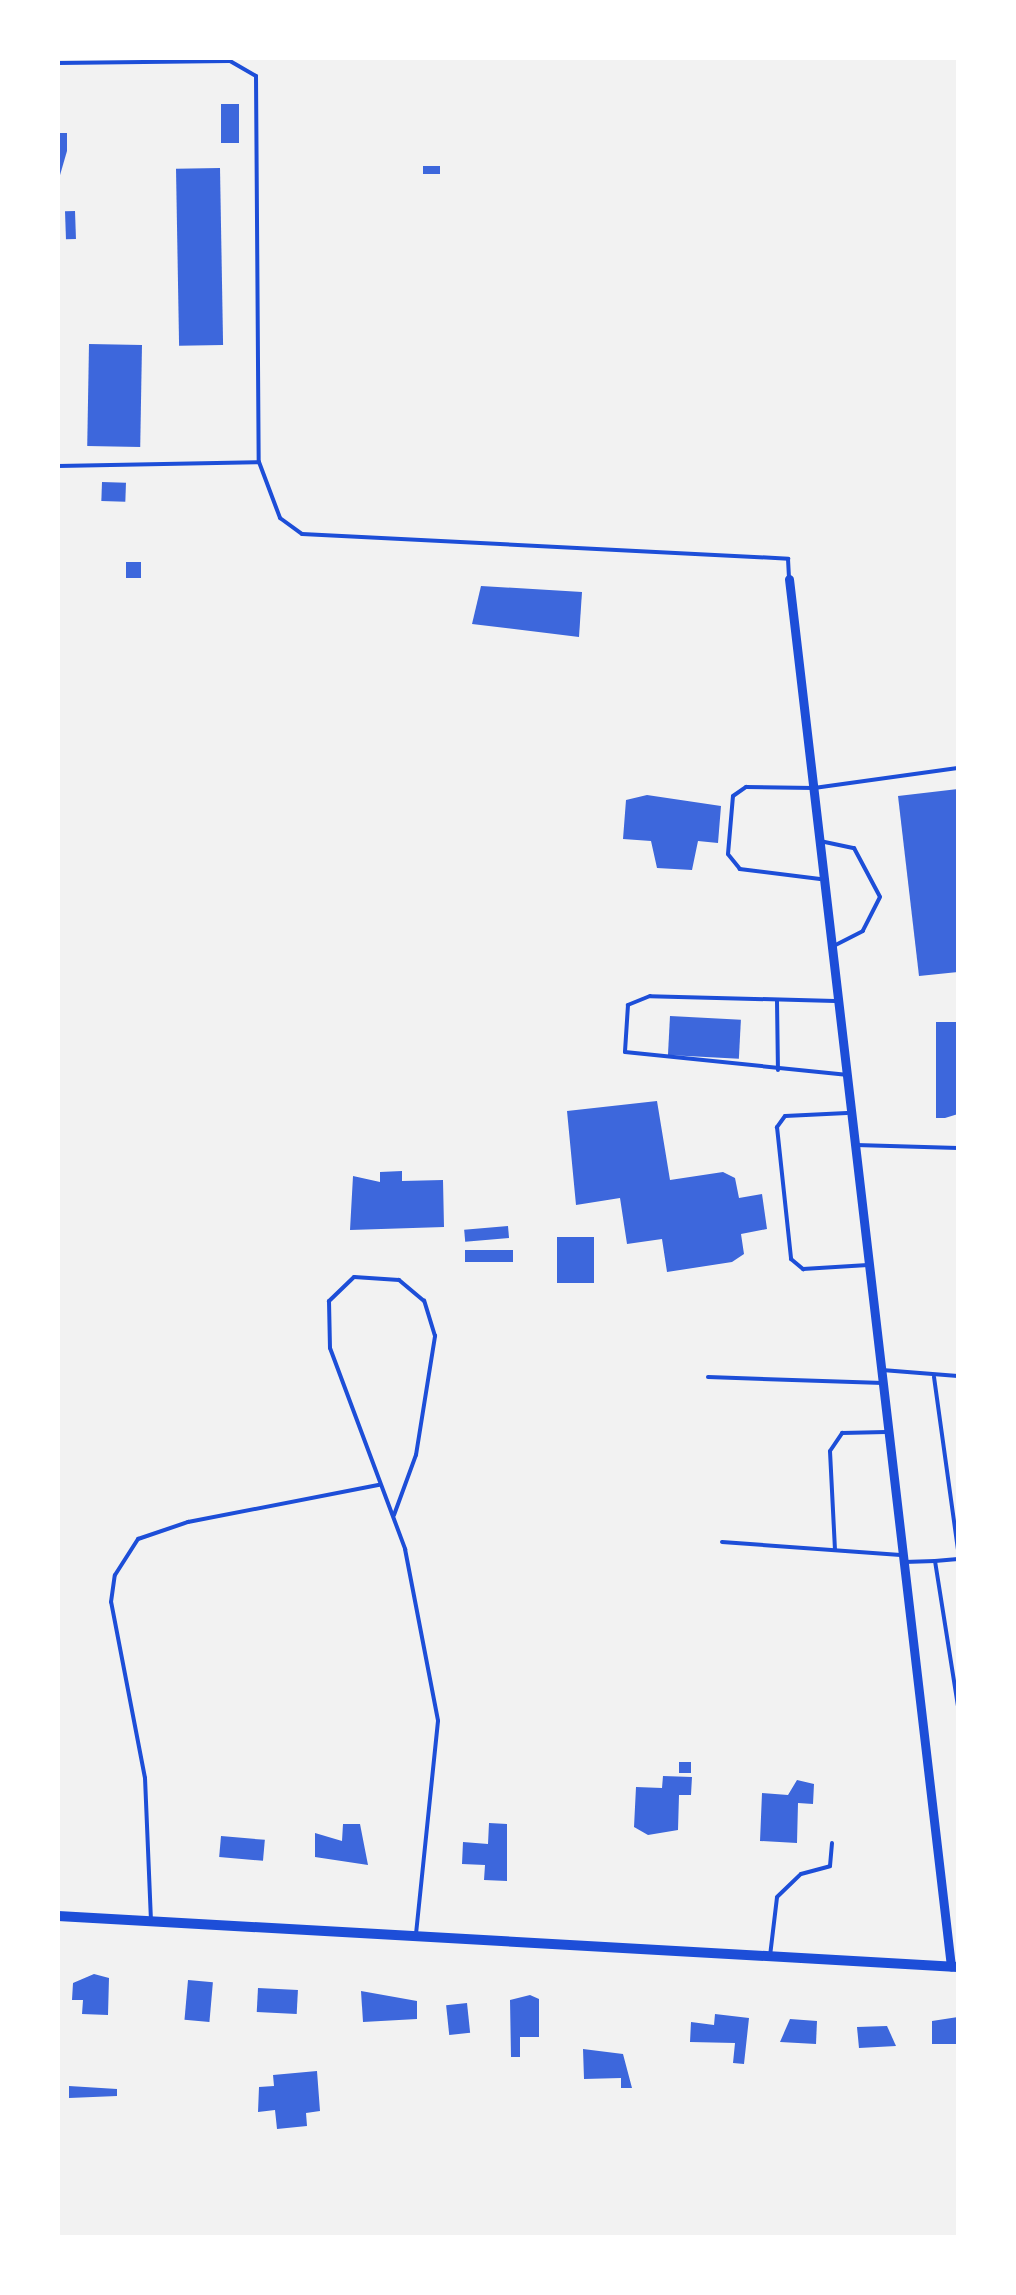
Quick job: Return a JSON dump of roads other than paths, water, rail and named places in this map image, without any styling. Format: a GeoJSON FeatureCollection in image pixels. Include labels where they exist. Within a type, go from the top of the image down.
{"type":"FeatureCollection","features":[{"type":"Feature","properties":{"kind":"street"},"geometry":{"type":"LineString","coordinates":[[58,1916],[770,1961],[955,1967],[903,1559],[789,578]]}},
{"type":"Feature","properties":{"kind":"lane"},"geometry":{"type":"LineString","coordinates":[[58,63],[230,60],[256,76],[259,462],[280,518],[302,534],[788,559],[789,578]]}},
{"type":"Feature","properties":{"kind":"lane"},"geometry":{"type":"LineString","coordinates":[[58,466],[259,462]]}},
{"type":"Feature","properties":{"kind":"lane"},"geometry":{"type":"LineString","coordinates":[[825,879],[766,878],[728,854],[733,796],[746,786],[814,788],[958,768]]}},
{"type":"Feature","properties":{"kind":"lane"},"geometry":{"type":"LineString","coordinates":[[820,841],[854,848],[880,897],[863,931],[834,946]]}},
{"type":"Feature","properties":{"kind":"lane"},"geometry":{"type":"LineString","coordinates":[[840,1001],[650,996],[628,1005],[625,1052],[848,1075]]}},
{"type":"Feature","properties":{"kind":"lane"},"geometry":{"type":"LineString","coordinates":[[777,1000],[778,1070]]}},
{"type":"Feature","properties":{"kind":"lane"},"geometry":{"type":"LineString","coordinates":[[852,1113],[785,1116],[777,1127],[790,1259],[803,1270],[870,1265]]}},
{"type":"Feature","properties":{"kind":"lane"},"geometry":{"type":"LineString","coordinates":[[856,1145],[958,1148]]}},
{"type":"Feature","properties":{"kind":"lane"},"geometry":{"type":"LineString","coordinates":[[394,1516],[416,1455],[434,1336],[424,1301],[399,1280],[354,1277],[329,1300],[330,1348],[394,1516],[439,1736],[416,1940]]}},
{"type":"Feature","properties":{"kind":"lane"},"geometry":{"type":"LineString","coordinates":[[882,1370],[958,1376]]}},
{"type":"Feature","properties":{"kind":"lane"},"geometry":{"type":"LineString","coordinates":[[934,1376],[958,1550]]}},
{"type":"Feature","properties":{"kind":"lane"},"geometry":{"type":"LineString","coordinates":[[708,1377],[883,1382]]}},
{"type":"Feature","properties":{"kind":"lane"},"geometry":{"type":"LineString","coordinates":[[836,1550],[830,1451],[842,1433],[889,1432]]}},
{"type":"Feature","properties":{"kind":"lane"},"geometry":{"type":"LineString","coordinates":[[150,1921],[146,1778],[111,1602],[115,1575],[138,1539],[188,1522],[382,1485]]}},
{"type":"Feature","properties":{"kind":"lane"},"geometry":{"type":"LineString","coordinates":[[722,1542],[903,1559],[958,1559]]}},
{"type":"Feature","properties":{"kind":"lane"},"geometry":{"type":"LineString","coordinates":[[934,1561],[958,1708]]}},
{"type":"Feature","properties":{"kind":"lane"},"geometry":{"type":"LineString","coordinates":[[770,1961],[777,1897],[802,1874],[830,1866],[832,1843]]}}]}
